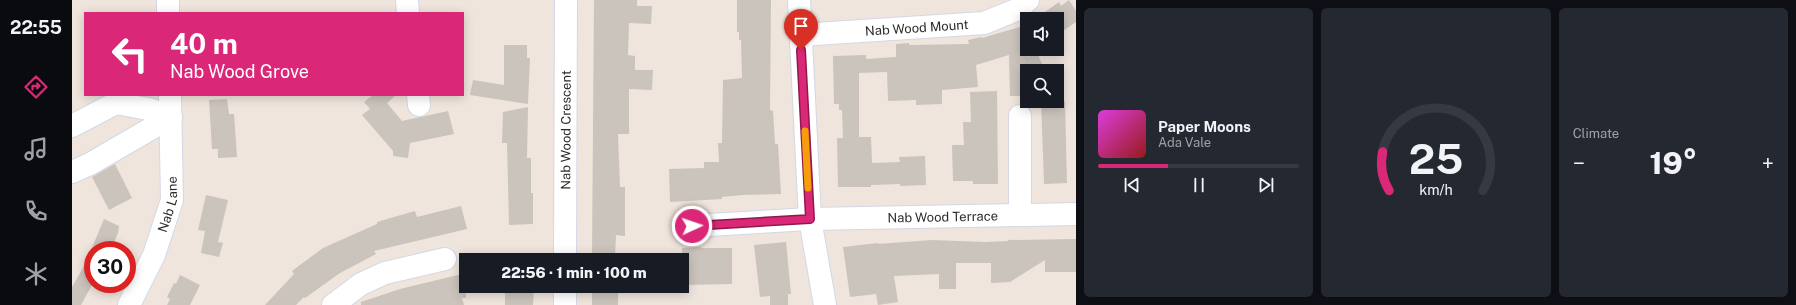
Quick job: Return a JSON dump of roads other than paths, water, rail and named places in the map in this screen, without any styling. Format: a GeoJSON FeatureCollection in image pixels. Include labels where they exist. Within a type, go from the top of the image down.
{"type":"FeatureCollection","features":[{"type":"Feature","properties":{"kind":"street"},"geometry":{"type":"LineString","coordinates":[[168,0],[168,12]]}},
{"type":"Feature","properties":{"kind":"street"},"geometry":{"type":"LineString","coordinates":[[407,0],[408,12]]}},
{"type":"Feature","properties":{"kind":"street","name":"Nab Wood Crescent"},"geometry":{"type":"LineString","coordinates":[[565,253],[566,0]]}},
{"type":"Feature","properties":{"kind":"street"},"geometry":{"type":"LineString","coordinates":[[799,0],[810,219],[825,305]]}},
{"type":"Feature","properties":{"kind":"street","name":"Nab Wood Mount"},"geometry":{"type":"LineString","coordinates":[[800,35],[984,23],[1016,10],[1028,0]]}},
{"type":"Feature","properties":{"kind":"street","name":"Nab Lane"},"geometry":{"type":"LineString","coordinates":[[129,305],[154,255],[172,200],[170,96]]}},
{"type":"Feature","properties":{"kind":"street"},"geometry":{"type":"LineString","coordinates":[[72,126],[119,99],[170,117]]}},
{"type":"Feature","properties":{"kind":"street"},"geometry":{"type":"LineString","coordinates":[[1020,116],[1020,214]]}},
{"type":"Feature","properties":{"kind":"street"},"geometry":{"type":"LineString","coordinates":[[72,172],[90,164],[170,117]]}},
{"type":"Feature","properties":{"kind":"street","name":"Nab Wood Terrace"},"geometry":{"type":"LineString","coordinates":[[692,226],[810,219],[1076,214]]}},
{"type":"Feature","properties":{"kind":"street"},"geometry":{"type":"LineString","coordinates":[[333,305],[361,284],[385,274],[445,259]]}},
{"type":"Feature","properties":{"kind":"street"},"geometry":{"type":"LineString","coordinates":[[565,293],[565,305]]}}]}
